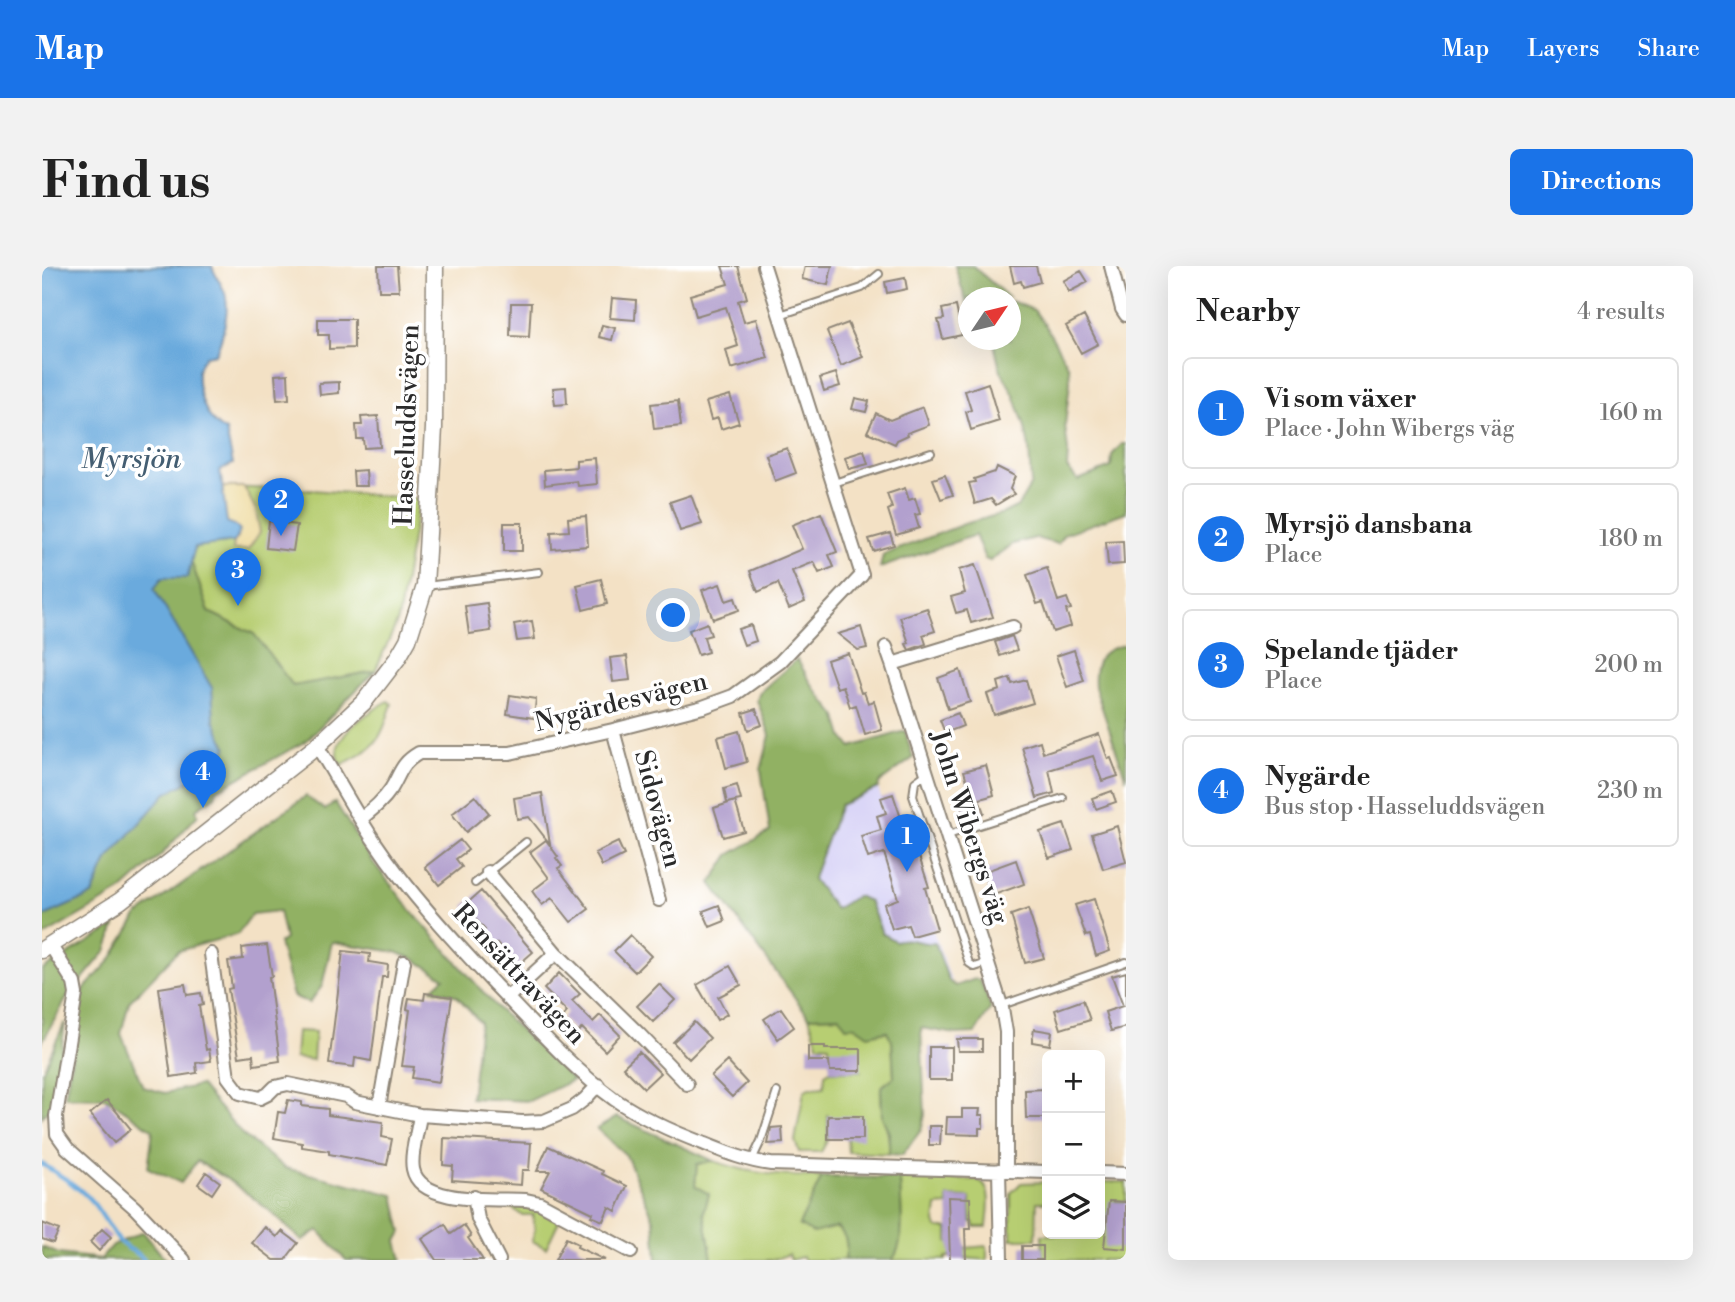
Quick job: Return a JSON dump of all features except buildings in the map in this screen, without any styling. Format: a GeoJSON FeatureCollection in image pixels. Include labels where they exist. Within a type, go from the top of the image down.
{"type":"FeatureCollection","features":[{"type":"Feature","properties":{"kind":"street","name":"Hasseluddsvägen"},"geometry":{"type":"LineString","coordinates":[[47,948],[120,901],[317,746],[365,702],[390,671],[408,640],[425,586],[434,428],[435,266]]}},
{"type":"Feature","properties":{"kind":"street","name":"Nygärdesvägen"},"geometry":{"type":"LineString","coordinates":[[362,818],[382,802],[400,769],[419,753],[509,753],[704,707],[733,696],[780,662],[862,575],[764,266]]}},
{"type":"Feature","properties":{"kind":"street"},"geometry":{"type":"LineString","coordinates":[[1111,266],[1126,315]]}},
{"type":"Feature","properties":{"kind":"street"},"geometry":{"type":"LineString","coordinates":[[892,664],[1013,627]]}},
{"type":"Feature","properties":{"kind":"street","name":"John Wibergs väg"},"geometry":{"type":"LineString","coordinates":[[887,647],[1002,1005],[1006,1032],[1001,1260]]}},
{"type":"Feature","properties":{"kind":"street","name":"Sidovägen"},"geometry":{"type":"LineString","coordinates":[[613,730],[659,900]]}},
{"type":"Feature","properties":{"kind":"street","name":"Rensättravägen"},"geometry":{"type":"LineString","coordinates":[[317,746],[374,840],[399,875],[459,946],[578,1070],[640,1115],[679,1134],[751,1162],[1042,1172]]}},
{"type":"Feature","properties":{"kind":"street"},"geometry":{"type":"LineString","coordinates":[[488,872],[556,953],[687,1084]]}},
{"type":"Feature","properties":{"kind":"street"},"geometry":{"type":"LineString","coordinates":[[47,948],[74,983],[76,994],[56,1116],[57,1133],[67,1148],[135,1208],[184,1260]]}},
{"type":"Feature","properties":{"kind":"street"},"geometry":{"type":"LineString","coordinates":[[508,998],[556,953]]}},
{"type":"Feature","properties":{"kind":"street"},"geometry":{"type":"LineString","coordinates":[[211,954],[228,1077],[236,1090],[246,1095],[260,1098],[275,1087],[288,1084],[346,1096],[355,1102],[420,1115],[510,1122],[544,1121],[572,1109],[598,1085]]}},
{"type":"Feature","properties":{"kind":"street"},"geometry":{"type":"LineString","coordinates":[[379,1107],[404,962]]}},
{"type":"Feature","properties":{"kind":"street"},"geometry":{"type":"LineString","coordinates":[[420,1115],[413,1170],[428,1190],[444,1195],[540,1203],[632,1252]]}},
{"type":"Feature","properties":{"kind":"street"},"geometry":{"type":"LineString","coordinates":[[1105,1173],[1126,1174]]}},
{"type":"Feature","properties":{"kind":"street"},"geometry":{"type":"LineString","coordinates":[[474,1198],[478,1219],[499,1260]]}},
{"type":"Feature","properties":{"kind":"lane"},"geometry":{"type":"LineString","coordinates":[[780,315],[862,288],[879,274]]}},
{"type":"Feature","properties":{"kind":"lane"},"geometry":{"type":"LineString","coordinates":[[834,483],[931,452]]}},
{"type":"Feature","properties":{"kind":"lane"},"geometry":{"type":"LineString","coordinates":[[425,586],[539,572]]}},
{"type":"Feature","properties":{"kind":"lane"},"geometry":{"type":"LineString","coordinates":[[928,773],[915,782],[913,796],[969,963],[975,967],[989,962]]}},
{"type":"Feature","properties":{"kind":"lane"},"geometry":{"type":"LineString","coordinates":[[932,852],[950,841],[1063,798]]}},
{"type":"Feature","properties":{"kind":"lane"},"geometry":{"type":"LineString","coordinates":[[475,883],[526,842]]}},
{"type":"Feature","properties":{"kind":"lane"},"geometry":{"type":"LineString","coordinates":[[1002,1005],[1126,962]]}},
{"type":"Feature","properties":{"kind":"lane"},"geometry":{"type":"LineString","coordinates":[[751,1162],[777,1092]]}},
{"type":"Feature","properties":{"kind":"shaded area"},"geometry":{"type":"Polygon","coordinates":[[[878,788],[884,806],[896,802],[898,809],[877,816],[881,830],[862,836],[867,857],[884,853],[898,899],[884,904],[892,929],[908,925],[912,936],[931,930],[953,985],[845,921],[813,879],[840,805],[878,788]]]}},
{"type":"Feature","properties":{"kind":"green space"},"geometry":{"type":"Polygon","coordinates":[[[955,266],[973,266],[997,287],[962,287],[955,266]]]}},
{"type":"Feature","properties":{"kind":"green space"},"geometry":{"type":"Polygon","coordinates":[[[1021,305],[1034,310],[1069,367],[1065,425],[1067,468],[1078,480],[1111,467],[1112,455],[1122,444],[1126,444],[1126,512],[1064,534],[1058,544],[1035,538],[1013,544],[990,561],[985,559],[975,535],[880,568],[883,555],[1018,506],[1031,484],[1029,447],[1014,395],[1000,369],[995,350],[1021,350],[1021,305]]]}},
{"type":"Feature","properties":{"kind":"green space"},"geometry":{"type":"Polygon","coordinates":[[[221,487],[312,490],[419,499],[398,620],[375,671],[293,686],[254,634],[209,612],[191,561],[195,547],[234,542],[221,487]]]}},
{"type":"Feature","properties":{"kind":"green space"},"geometry":{"type":"Polygon","coordinates":[[[191,561],[209,612],[254,634],[293,686],[375,671],[306,741],[217,790],[215,796],[196,809],[198,815],[162,854],[121,891],[42,937],[42,917],[92,895],[107,860],[165,794],[204,773],[227,748],[214,720],[212,688],[154,589],[162,578],[187,578],[191,561]]]}},
{"type":"Feature","properties":{"kind":"green space"},"geometry":{"type":"Polygon","coordinates":[[[1126,645],[1126,779],[1095,687],[1095,670],[1104,653],[1126,645]]]}},
{"type":"Feature","properties":{"kind":"green space"},"geometry":{"type":"Polygon","coordinates":[[[797,659],[814,688],[837,717],[843,737],[851,747],[905,731],[913,758],[879,783],[878,788],[840,805],[813,879],[835,909],[857,896],[869,901],[882,933],[895,941],[906,939],[935,943],[949,981],[956,986],[975,979],[980,980],[991,1008],[975,1033],[956,1034],[921,1028],[925,1115],[921,1130],[902,1155],[889,1154],[889,1133],[882,1117],[881,1087],[894,1077],[892,1041],[887,1031],[868,1035],[855,1026],[846,1027],[839,1016],[809,1017],[711,883],[729,855],[770,831],[761,770],[770,735],[757,700],[760,692],[797,659]]]}},
{"type":"Feature","properties":{"kind":"green space"},"geometry":{"type":"Polygon","coordinates":[[[388,701],[392,704],[376,742],[341,765],[337,756],[343,737],[370,712],[388,701]]]}},
{"type":"Feature","properties":{"kind":"green space"},"geometry":{"type":"Polygon","coordinates":[[[306,796],[325,810],[335,802],[372,861],[415,915],[500,1011],[573,1080],[529,1101],[471,1098],[480,1022],[457,996],[432,989],[444,978],[414,959],[396,952],[332,942],[322,986],[309,1003],[293,996],[279,943],[285,939],[279,911],[252,914],[238,934],[178,951],[129,1002],[121,1034],[143,1087],[165,1093],[200,1085],[243,1135],[285,1168],[394,1195],[402,1232],[397,1241],[402,1260],[346,1260],[318,1230],[302,1241],[252,1197],[197,1161],[181,1183],[148,1168],[153,1130],[106,1098],[65,1097],[84,989],[110,961],[138,915],[306,796]]]}},
{"type":"Feature","properties":{"kind":"green space"},"geometry":{"type":"Polygon","coordinates":[[[115,926],[106,951],[68,996],[42,1042],[42,970],[115,926]]]}},
{"type":"Feature","properties":{"kind":"green space"},"geometry":{"type":"Polygon","coordinates":[[[839,1016],[868,1031],[887,1031],[892,1040],[894,1077],[881,1087],[889,1154],[848,1152],[847,1139],[828,1116],[828,1139],[821,1152],[799,1152],[795,1141],[804,1091],[824,1087],[825,1074],[830,1071],[860,1071],[829,1049],[829,1045],[818,1044],[809,1017],[839,1016]]]}},
{"type":"Feature","properties":{"kind":"green space"},"geometry":{"type":"Polygon","coordinates":[[[65,1022],[55,1103],[42,1117],[42,1072],[65,1022]]]}},
{"type":"Feature","properties":{"kind":"green space"},"geometry":{"type":"Polygon","coordinates":[[[297,1031],[315,1032],[313,1060],[295,1058],[297,1031]]]}},
{"type":"Feature","properties":{"kind":"green space"},"geometry":{"type":"Polygon","coordinates":[[[617,1117],[714,1161],[697,1164],[695,1186],[709,1194],[704,1212],[712,1260],[657,1260],[654,1220],[626,1155],[597,1129],[617,1117]]]}},
{"type":"Feature","properties":{"kind":"green space"},"geometry":{"type":"Polygon","coordinates":[[[714,1161],[767,1174],[822,1177],[799,1225],[827,1226],[841,1232],[846,1237],[847,1260],[804,1260],[802,1257],[791,1260],[789,1254],[773,1260],[712,1260],[704,1212],[709,1194],[695,1186],[697,1164],[714,1161]]]}},
{"type":"Feature","properties":{"kind":"green space"},"geometry":{"type":"Polygon","coordinates":[[[822,1177],[900,1178],[901,1233],[897,1253],[892,1260],[847,1260],[846,1241],[837,1227],[813,1233],[799,1225],[822,1177]]]}},
{"type":"Feature","properties":{"kind":"green space"},"geometry":{"type":"Polygon","coordinates":[[[900,1178],[981,1182],[989,1199],[987,1227],[975,1227],[971,1222],[970,1198],[948,1197],[948,1205],[937,1206],[935,1222],[937,1228],[948,1228],[948,1242],[957,1242],[965,1248],[987,1246],[987,1260],[946,1257],[946,1260],[892,1260],[897,1253],[901,1233],[900,1178]]]}},
{"type":"Feature","properties":{"kind":"green space"},"geometry":{"type":"Polygon","coordinates":[[[1042,1182],[1042,1202],[1037,1202],[1036,1239],[1011,1239],[1011,1193],[1021,1183],[1042,1182]]]}},
{"type":"Feature","properties":{"kind":"green space"},"geometry":{"type":"Polygon","coordinates":[[[1105,1182],[1126,1182],[1126,1202],[1115,1201],[1115,1208],[1126,1260],[1043,1260],[1042,1239],[1105,1239],[1105,1182]]]}},
{"type":"Feature","properties":{"kind":"green space"},"geometry":{"type":"Polygon","coordinates":[[[505,1207],[536,1209],[559,1221],[546,1248],[532,1241],[535,1229],[533,1215],[521,1215],[513,1208],[505,1207]]]}},
{"type":"Feature","properties":{"kind":"green space"},"geometry":{"type":"Polygon","coordinates":[[[143,1232],[166,1260],[42,1260],[42,1247],[59,1254],[101,1259],[113,1245],[143,1232]]]}},
{"type":"Feature","properties":{"kind":"sand"},"geometry":{"type":"Polygon","coordinates":[[[221,487],[244,487],[256,510],[260,532],[248,550],[233,550],[234,542],[238,538],[227,523],[221,487]]]}},
{"type":"Feature","properties":{"kind":"water","name":"Myrsjön"},"geometry":{"type":"Polygon","coordinates":[[[42,266],[212,266],[225,294],[226,319],[218,348],[215,354],[205,356],[199,367],[198,379],[208,414],[226,431],[233,464],[220,470],[227,522],[240,531],[234,542],[195,547],[187,578],[162,578],[154,589],[212,688],[214,720],[227,748],[204,773],[165,794],[107,860],[92,895],[42,917],[42,266]]]}},
{"type":"Feature","properties":{"kind":"waterway"},"geometry":{"type":"LineString","coordinates":[[42,1164],[82,1192],[94,1204],[119,1241],[144,1260]]}},
{"type":"Feature","properties":{"kind":"place","name":"Myrsjö dansbana"},"geometry":{"type":"Point","coordinates":[281,536]}},
{"type":"Feature","properties":{"kind":"place","name":"Spelande tjäder"},"geometry":{"type":"Point","coordinates":[238,606]}},
{"type":"Feature","properties":{"kind":"place","name":"Nygärde"},"geometry":{"type":"Point","coordinates":[203,808]}},
{"type":"Feature","properties":{"kind":"place","name":"Vi som växer"},"geometry":{"type":"Point","coordinates":[907,872]}}]}
